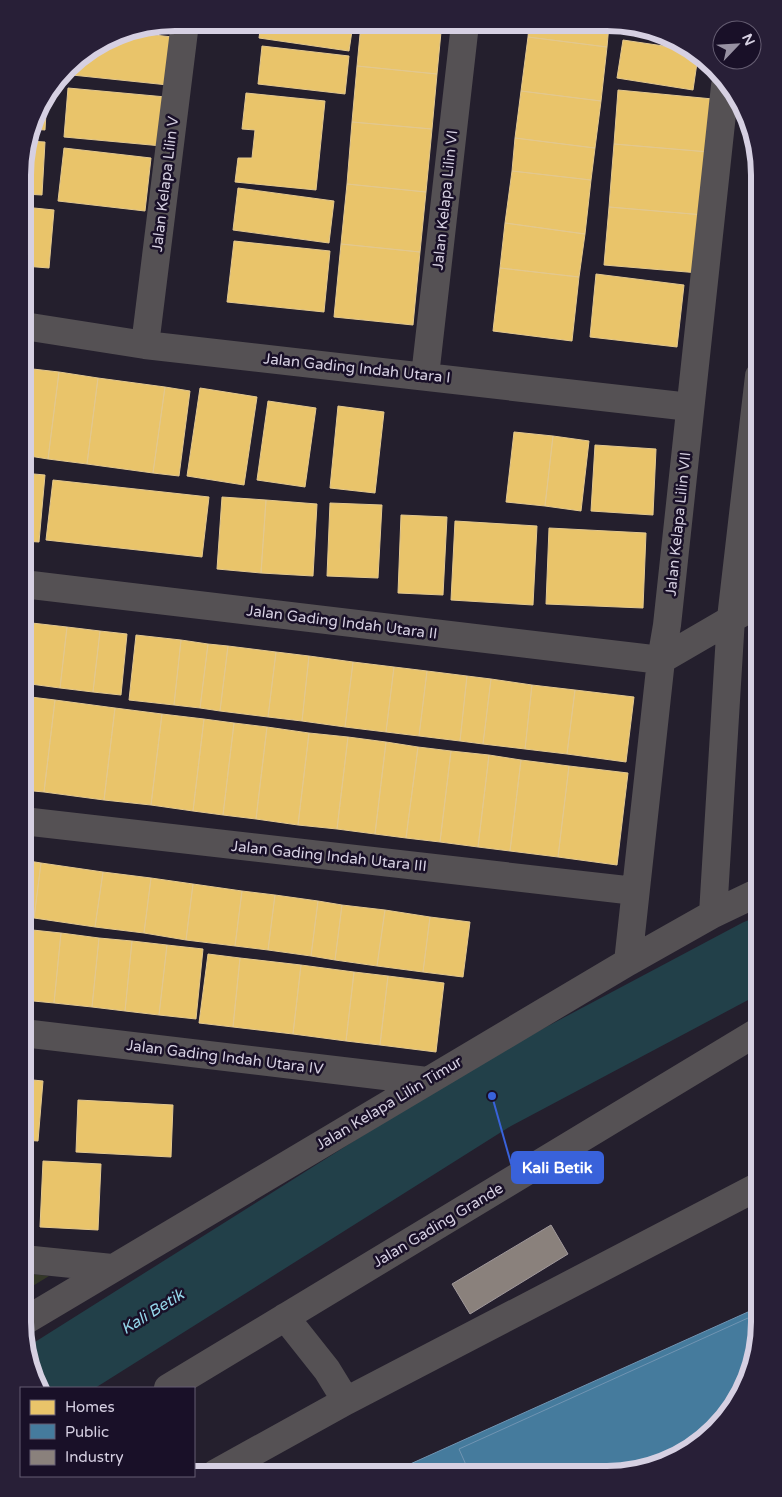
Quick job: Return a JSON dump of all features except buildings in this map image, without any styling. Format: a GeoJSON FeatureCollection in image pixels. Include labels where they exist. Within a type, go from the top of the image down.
{"type":"FeatureCollection","features":[{"type":"Feature","properties":{"kind":"street","name":"Jalan Kelapa Lilin V"},"geometry":{"type":"LineString","coordinates":[[145,345],[184,31]]}},
{"type":"Feature","properties":{"kind":"street","name":"Jalan Kelapa Lilin VI"},"geometry":{"type":"LineString","coordinates":[[425,376],[464,31]]}},
{"type":"Feature","properties":{"kind":"street","name":"Jalan Kelapa Lilin VII"},"geometry":{"type":"LineString","coordinates":[[628,962],[661,660],[667,625],[724,93]]}},
{"type":"Feature","properties":{"kind":"street","name":"Jalan Gading Indah Utara I"},"geometry":{"type":"LineString","coordinates":[[31,327],[145,345],[690,407]]}},
{"type":"Feature","properties":{"kind":"street"},"geometry":{"type":"LineString","coordinates":[[713,914],[730,618],[751,451]]}},
{"type":"Feature","properties":{"kind":"street","name":"Jalan Gading Indah Utara II"},"geometry":{"type":"LineString","coordinates":[[31,585],[661,660]]}},
{"type":"Feature","properties":{"kind":"street"},"geometry":{"type":"LineString","coordinates":[[661,660],[751,607]]}},
{"type":"Feature","properties":{"kind":"street","name":"Jalan Gading Indah Utara III"},"geometry":{"type":"LineString","coordinates":[[31,822],[635,891]]}},
{"type":"Feature","properties":{"kind":"street","name":"Jalan Kelapa Lilin Timur"},"geometry":{"type":"LineString","coordinates":[[31,1317],[628,962],[713,914],[750,896]]}},
{"type":"Feature","properties":{"kind":"street","name":"Jalan Gading Indah Utara IV"},"geometry":{"type":"LineString","coordinates":[[31,1034],[427,1080]]}},
{"type":"Feature","properties":{"kind":"street","name":"Jalan Gading Grande"},"geometry":{"type":"LineString","coordinates":[[170,1387],[750,1036]]}},
{"type":"Feature","properties":{"kind":"street"},"geometry":{"type":"LineString","coordinates":[[229,1466],[346,1401],[750,1191]]}},
{"type":"Feature","properties":{"kind":"street"},"geometry":{"type":"LineString","coordinates":[[31,1260],[112,1268]]}},
{"type":"Feature","properties":{"kind":"street"},"geometry":{"type":"LineString","coordinates":[[285,1317],[327,1370],[346,1401]]}},
{"type":"Feature","properties":{"kind":"green space"},"geometry":{"type":"Polygon","coordinates":[[[31,1274],[49,1276],[31,1287],[31,1274]]]}},
{"type":"Feature","properties":{"kind":"waterway","name":"Kali Betik"},"geometry":{"type":"LineString","coordinates":[[43,1379],[492,1096],[750,959]]}},
{"type":"Feature","properties":{"kind":"place","name":"Kali Betik"},"geometry":{"type":"Point","coordinates":[492,1096]}}]}
